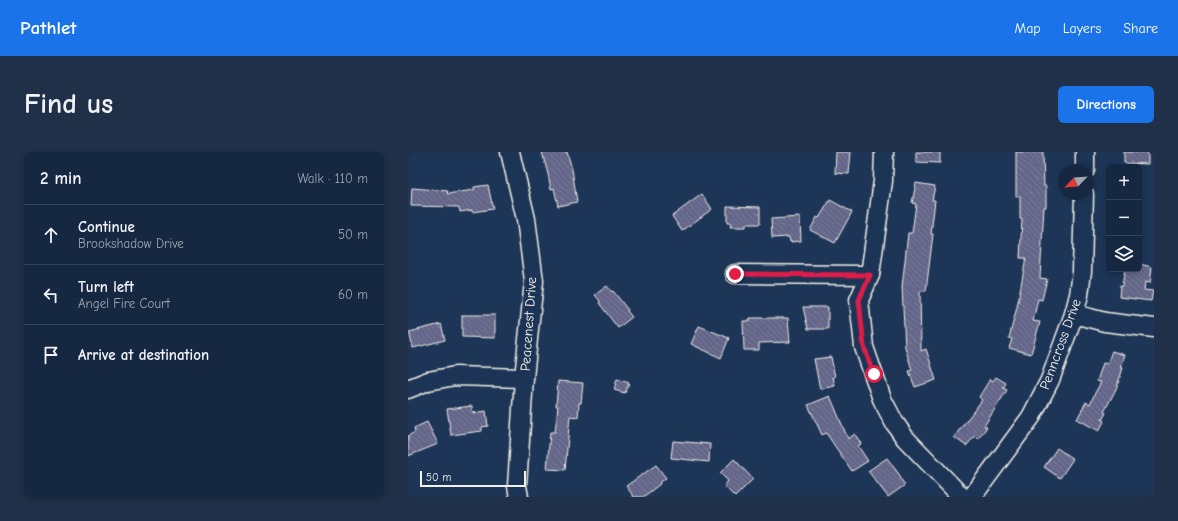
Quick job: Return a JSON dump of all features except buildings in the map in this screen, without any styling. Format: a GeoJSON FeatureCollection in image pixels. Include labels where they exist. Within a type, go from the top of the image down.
{"type":"FeatureCollection","features":[{"type":"Feature","properties":{"kind":"street","name":"Peacenest Drive"},"geometry":{"type":"LineString","coordinates":[[510,152],[526,219],[534,281],[524,378],[517,486],[519,497]]}},
{"type":"Feature","properties":{"kind":"street"},"geometry":{"type":"LineString","coordinates":[[884,152],[883,182],[870,275],[859,300],[864,347],[882,399],[894,422],[905,438],[962,497]]}},
{"type":"Feature","properties":{"kind":"street"},"geometry":{"type":"LineString","coordinates":[[1085,152],[1085,164]]}},
{"type":"Feature","properties":{"kind":"street","name":"Penncross Drive"},"geometry":{"type":"LineString","coordinates":[[972,497],[1031,417],[1050,380],[1074,314],[1079,295],[1082,271],[1084,200]]}},
{"type":"Feature","properties":{"kind":"street"},"geometry":{"type":"LineString","coordinates":[[735,274],[870,275]]}},
{"type":"Feature","properties":{"kind":"street"},"geometry":{"type":"LineString","coordinates":[[1074,314],[1106,322],[1154,328]]}},
{"type":"Feature","properties":{"kind":"street"},"geometry":{"type":"LineString","coordinates":[[408,390],[428,381],[455,376],[524,378]]}},
{"type":"Feature","properties":{"kind":"route"},"geometry":{"type":"LineString","coordinates":[[735,274],[870,275],[859,300],[864,347],[874,374]]}}]}
